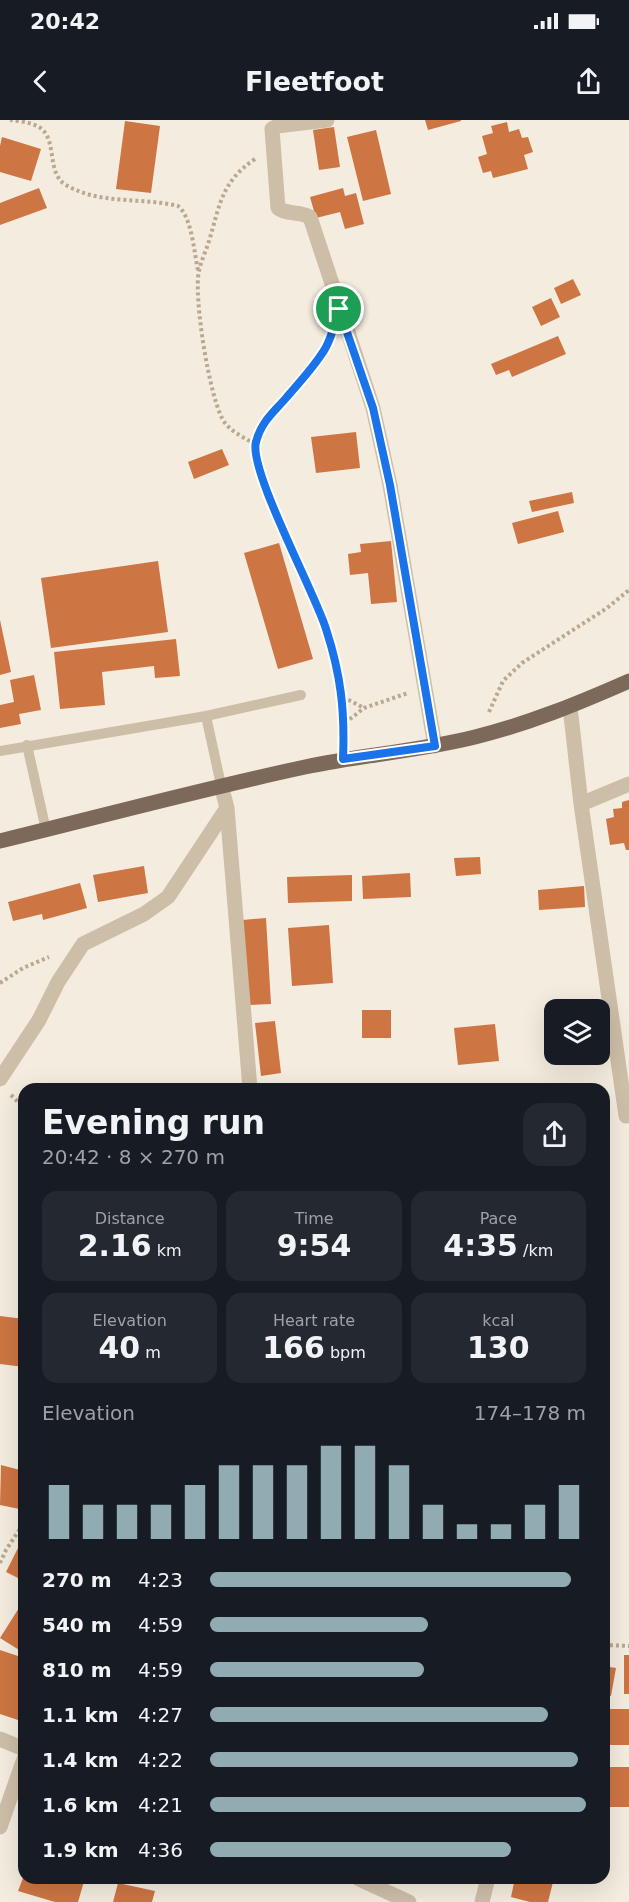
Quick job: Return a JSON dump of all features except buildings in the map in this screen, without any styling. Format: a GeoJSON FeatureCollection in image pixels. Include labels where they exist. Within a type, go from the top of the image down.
{"type":"FeatureCollection","features":[{"type":"Feature","properties":{"kind":"main road"},"geometry":{"type":"LineString","coordinates":[[0,841],[221,785],[343,759],[435,746],[477,737],[570,707],[629,681]]}},
{"type":"Feature","properties":{"kind":"street"},"geometry":{"type":"LineString","coordinates":[[327,120],[277,126],[273,129],[278,208],[282,212],[302,213],[310,217],[373,408],[390,485],[435,746]]}},
{"type":"Feature","properties":{"kind":"street"},"geometry":{"type":"LineString","coordinates":[[570,707],[581,804],[626,1116]]}},
{"type":"Feature","properties":{"kind":"street"},"geometry":{"type":"LineString","coordinates":[[581,804],[629,784]]}},
{"type":"Feature","properties":{"kind":"street"},"geometry":{"type":"LineString","coordinates":[[221,785],[227,808],[250,1083]]}},
{"type":"Feature","properties":{"kind":"street"},"geometry":{"type":"LineString","coordinates":[[0,1079],[39,1020],[58,982],[83,944],[144,914],[168,897],[227,808]]}},
{"type":"Feature","properties":{"kind":"street"},"geometry":{"type":"LineString","coordinates":[[0,1739],[18,1746]]}},
{"type":"Feature","properties":{"kind":"street"},"geometry":{"type":"LineString","coordinates":[[0,1827],[18,1776]]}},
{"type":"Feature","properties":{"kind":"street"},"geometry":{"type":"LineString","coordinates":[[370,1884],[409,1902]]}},
{"type":"Feature","properties":{"kind":"street"},"geometry":{"type":"LineString","coordinates":[[482,1902],[486,1884]]}},
{"type":"Feature","properties":{"kind":"lane"},"geometry":{"type":"LineString","coordinates":[[0,750],[206,716],[302,695]]}},
{"type":"Feature","properties":{"kind":"lane"},"geometry":{"type":"LineString","coordinates":[[206,716],[221,785]]}},
{"type":"Feature","properties":{"kind":"lane"},"geometry":{"type":"LineString","coordinates":[[27,745],[46,830]]}},
{"type":"Feature","properties":{"kind":"path"},"geometry":{"type":"LineString","coordinates":[[10,120],[38,126],[45,132],[57,176],[62,184],[100,198],[178,206],[187,218],[198,272],[206,363],[218,409],[224,422],[232,430],[255,444]]}},
{"type":"Feature","properties":{"kind":"path"},"geometry":{"type":"LineString","coordinates":[[198,272],[228,185],[236,174],[273,147]]}},
{"type":"Feature","properties":{"kind":"path"},"geometry":{"type":"LineString","coordinates":[[339,309],[325,350],[285,399],[266,418],[255,444],[262,477],[279,521],[326,627],[342,696],[345,723],[343,759]]}},
{"type":"Feature","properties":{"kind":"path"},"geometry":{"type":"LineString","coordinates":[[477,737],[503,681],[522,663],[608,608],[629,590]]}},
{"type":"Feature","properties":{"kind":"path"},"geometry":{"type":"LineString","coordinates":[[345,723],[364,708],[426,686]]}},
{"type":"Feature","properties":{"kind":"path"},"geometry":{"type":"LineString","coordinates":[[342,696],[364,708]]}},
{"type":"Feature","properties":{"kind":"path"},"geometry":{"type":"LineString","coordinates":[[0,983],[23,968],[83,944]]}},
{"type":"Feature","properties":{"kind":"path"},"geometry":{"type":"LineString","coordinates":[[0,1563],[18,1532]]}},
{"type":"Feature","properties":{"kind":"path"},"geometry":{"type":"LineString","coordinates":[[610,1645],[629,1646]]}},
{"type":"Feature","properties":{"kind":"route"},"geometry":{"type":"LineString","coordinates":[[339,309],[373,408],[390,485],[435,746],[343,759],[345,723],[342,696],[326,627],[279,521],[262,477],[255,444],[266,418],[285,399],[325,350],[339,309]]}}]}
